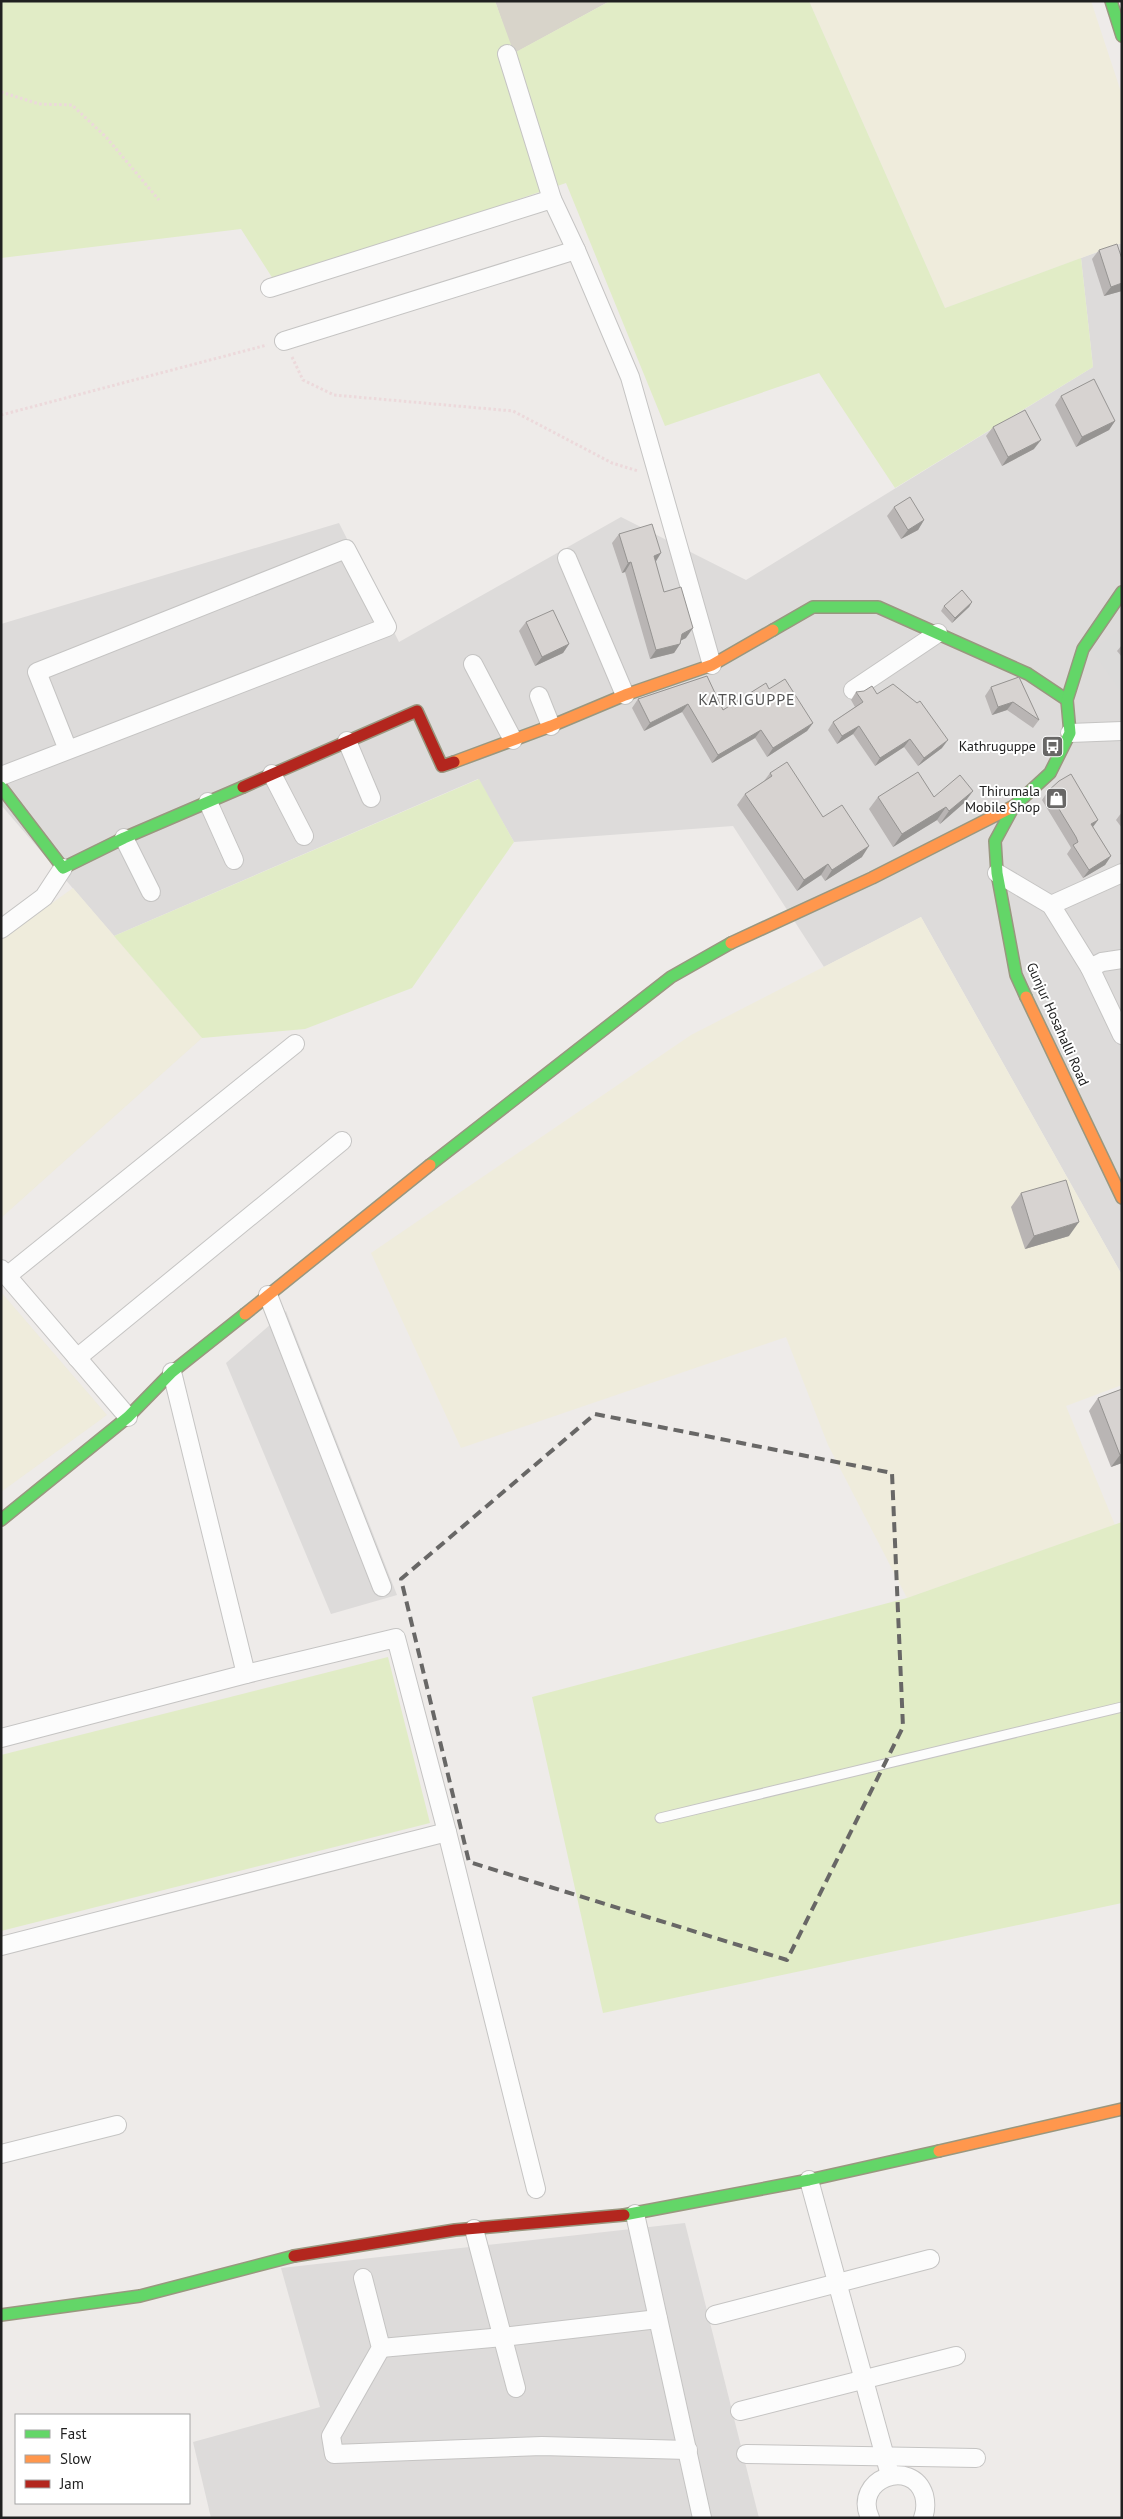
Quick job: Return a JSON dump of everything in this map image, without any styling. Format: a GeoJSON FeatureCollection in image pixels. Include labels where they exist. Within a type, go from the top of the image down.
{"type":"FeatureCollection","features":[{"type":"Feature","properties":{"kind":"street"},"geometry":{"type":"LineString","coordinates":[[1111,1],[1122,36]]}},
{"type":"Feature","properties":{"kind":"street"},"geometry":{"type":"LineString","coordinates":[[507,54],[552,199],[576,250],[630,377],[712,665]]}},
{"type":"Feature","properties":{"kind":"street"},"geometry":{"type":"LineString","coordinates":[[270,288],[552,199]]}},
{"type":"Feature","properties":{"kind":"street"},"geometry":{"type":"LineString","coordinates":[[284,341],[576,250]]}},
{"type":"Feature","properties":{"kind":"street"},"geometry":{"type":"LineString","coordinates":[[1,776],[387,627],[346,548],[37,672],[68,750]]}},
{"type":"Feature","properties":{"kind":"street"},"geometry":{"type":"LineString","coordinates":[[567,558],[625,695]]}},
{"type":"Feature","properties":{"kind":"street"},"geometry":{"type":"LineString","coordinates":[[1122,592],[1083,650],[1067,700],[1070,733],[1122,731]]}},
{"type":"Feature","properties":{"kind":"street"},"geometry":{"type":"LineString","coordinates":[[1,928],[44,897],[63,868],[124,838],[417,711],[442,766],[551,726],[625,695],[712,665],[813,607],[878,607],[1028,674],[1067,700]]}},
{"type":"Feature","properties":{"kind":"street"},"geometry":{"type":"LineString","coordinates":[[853,690],[938,633]]}},
{"type":"Feature","properties":{"kind":"street"},"geometry":{"type":"LineString","coordinates":[[472,664],[513,740]]}},
{"type":"Feature","properties":{"kind":"street"},"geometry":{"type":"LineString","coordinates":[[540,696],[551,726]]}},
{"type":"Feature","properties":{"kind":"street","name":"Gunjur Hosahalli Road"},"geometry":{"type":"LineString","coordinates":[[1070,733],[1050,773],[1014,806],[995,841],[997,873],[1016,975],[1122,1198]]}},
{"type":"Feature","properties":{"kind":"street"},"geometry":{"type":"LineString","coordinates":[[347,741],[372,798]]}},
{"type":"Feature","properties":{"kind":"street"},"geometry":{"type":"LineString","coordinates":[[272,774],[304,836]]}},
{"type":"Feature","properties":{"kind":"street"},"geometry":{"type":"LineString","coordinates":[[1,787],[63,868]]}},
{"type":"Feature","properties":{"kind":"street"},"geometry":{"type":"LineString","coordinates":[[208,802],[234,860]]}},
{"type":"Feature","properties":{"kind":"street"},"geometry":{"type":"LineString","coordinates":[[1,1520],[128,1417],[172,1372],[503,1106],[670,976],[733,942],[872,878],[1014,806]]}},
{"type":"Feature","properties":{"kind":"street"},"geometry":{"type":"LineString","coordinates":[[124,838],[151,892]]}},
{"type":"Feature","properties":{"kind":"street"},"geometry":{"type":"LineString","coordinates":[[997,873],[1051,905],[1118,1016],[1122,1035]]}},
{"type":"Feature","properties":{"kind":"street"},"geometry":{"type":"LineString","coordinates":[[1051,905],[1122,873]]}},
{"type":"Feature","properties":{"kind":"street"},"geometry":{"type":"LineString","coordinates":[[1090,968],[1102,962],[1122,959]]}},
{"type":"Feature","properties":{"kind":"street"},"geometry":{"type":"LineString","coordinates":[[128,1417],[4,1272],[295,1044]]}},
{"type":"Feature","properties":{"kind":"street"},"geometry":{"type":"LineString","coordinates":[[77,1358],[342,1141]]}},
{"type":"Feature","properties":{"kind":"street"},"geometry":{"type":"LineString","coordinates":[[268,1295],[382,1587]]}},
{"type":"Feature","properties":{"kind":"street"},"geometry":{"type":"LineString","coordinates":[[172,1372],[246,1674]]}},
{"type":"Feature","properties":{"kind":"street"},"geometry":{"type":"LineString","coordinates":[[1,1738],[246,1674],[396,1638],[447,1832],[536,2189]]}},
{"type":"Feature","properties":{"kind":"street"},"geometry":{"type":"LineString","coordinates":[[1,1946],[447,1832]]}},
{"type":"Feature","properties":{"kind":"street"},"geometry":{"type":"LineString","coordinates":[[1,2315],[140,2296],[279,2258],[474,2229],[635,2214],[809,2180],[1122,2109]]}},
{"type":"Feature","properties":{"kind":"street"},"geometry":{"type":"LineString","coordinates":[[1,2154],[117,2124]]}},
{"type":"Feature","properties":{"kind":"street"},"geometry":{"type":"LineString","coordinates":[[809,2180],[890,2475]]}},
{"type":"Feature","properties":{"kind":"street"},"geometry":{"type":"LineString","coordinates":[[635,2214],[702,2518]]}},
{"type":"Feature","properties":{"kind":"street"},"geometry":{"type":"LineString","coordinates":[[474,2229],[516,2388]]}},
{"type":"Feature","properties":{"kind":"street"},"geometry":{"type":"LineString","coordinates":[[715,2315],[930,2259]]}},
{"type":"Feature","properties":{"kind":"street"},"geometry":{"type":"LineString","coordinates":[[363,2278],[380,2348],[331,2436],[334,2454],[542,2446],[688,2450]]}},
{"type":"Feature","properties":{"kind":"street"},"geometry":{"type":"LineString","coordinates":[[380,2348],[503,2337],[658,2319]]}},
{"type":"Feature","properties":{"kind":"street"},"geometry":{"type":"LineString","coordinates":[[740,2411],[956,2356]]}},
{"type":"Feature","properties":{"kind":"street"},"geometry":{"type":"LineString","coordinates":[[746,2454],[976,2458]]}},
{"type":"Feature","properties":{"kind":"street"},"geometry":{"type":"LineString","coordinates":[[870,2518],[866,2502],[868,2493],[881,2478],[890,2475],[901,2475],[918,2484],[926,2503],[923,2518]]}},
{"type":"Feature","properties":{"kind":"lane"},"geometry":{"type":"LineString","coordinates":[[660,1818],[1122,1707]]}},
{"type":"Feature","properties":{"kind":"path"},"geometry":{"type":"LineString","coordinates":[[1,92],[39,104],[72,105],[106,137],[159,200]]}},
{"type":"Feature","properties":{"kind":"path"},"geometry":{"type":"LineString","coordinates":[[1,415],[284,341],[303,380],[334,395],[513,412],[612,463],[658,477]]}},
{"type":"Feature","properties":{"kind":"highlighted area"},"geometry":{"type":"Polygon","coordinates":[[[595,1414],[892,1473],[903,1727],[787,1960],[469,1862],[401,1579],[595,1414]]]}},
{"type":"Feature","properties":{"kind":"shaded area"},"geometry":{"type":"Polygon","coordinates":[[[495,1],[610,1],[513,54],[495,1]]]}},
{"type":"Feature","properties":{"kind":"shaded area"},"geometry":{"type":"Polygon","coordinates":[[[809,1],[1091,1],[1122,95],[1122,243],[945,308],[809,1]]]}},
{"type":"Feature","properties":{"kind":"shaded area"},"geometry":{"type":"Polygon","coordinates":[[[1122,243],[1122,1275],[921,917],[824,967],[733,826],[514,842],[478,779],[114,936],[1,805],[1,624],[339,523],[399,642],[621,517],[746,580],[1093,367],[1081,258],[1122,243]]]}},
{"type":"Feature","properties":{"kind":"shaded area"},"geometry":{"type":"Polygon","coordinates":[[[1122,629],[1122,693],[1092,650],[1122,629]]]}},
{"type":"Feature","properties":{"kind":"shaded area"},"geometry":{"type":"Polygon","coordinates":[[[73,888],[202,1038],[1,1218],[1,940],[73,888]]]}},
{"type":"Feature","properties":{"kind":"shaded area"},"geometry":{"type":"Polygon","coordinates":[[[921,917],[1122,1275],[1122,1385],[1066,1406],[1115,1525],[907,1598],[828,1445],[786,1337],[461,1448],[371,1253],[691,1035],[921,917]]]}},
{"type":"Feature","properties":{"kind":"shaded area"},"geometry":{"type":"Polygon","coordinates":[[[1,1292],[107,1415],[1,1492],[1,1292]]]}},
{"type":"Feature","properties":{"kind":"shaded area"},"geometry":{"type":"Polygon","coordinates":[[[286,1311],[397,1595],[331,1614],[226,1363],[286,1311]]]}},
{"type":"Feature","properties":{"kind":"shaded area"},"geometry":{"type":"Polygon","coordinates":[[[685,2223],[759,2518],[211,2518],[193,2442],[320,2407],[281,2268],[685,2223]]]}},
{"type":"Feature","properties":{"kind":"green space"},"geometry":{"type":"Polygon","coordinates":[[[1,1],[495,1],[514,53],[610,1],[809,1],[945,308],[1081,258],[1093,367],[895,488],[819,373],[665,426],[566,183],[275,282],[241,229],[1,258],[1,1]]]}},
{"type":"Feature","properties":{"kind":"green space"},"geometry":{"type":"Polygon","coordinates":[[[479,779],[514,842],[412,988],[305,1029],[202,1038],[114,936],[479,779]]]}},
{"type":"Feature","properties":{"kind":"green space"},"geometry":{"type":"Polygon","coordinates":[[[1122,1522],[1122,1903],[603,2013],[532,1697],[907,1598],[1122,1522]]]}},
{"type":"Feature","properties":{"kind":"green space"},"geometry":{"type":"Polygon","coordinates":[[[388,1657],[430,1823],[1,1931],[1,1755],[388,1657]]]}},
{"type":"Feature","properties":{"kind":"building"},"geometry":{"type":"Polygon","coordinates":[[[1117,244],[1122,259],[1122,283],[1111,287],[1099,250],[1117,244]]]}},
{"type":"Feature","properties":{"kind":"building"},"geometry":{"type":"Polygon","coordinates":[[[1094,379],[1115,421],[1082,437],[1061,396],[1094,379]]]}},
{"type":"Feature","properties":{"kind":"building"},"geometry":{"type":"Polygon","coordinates":[[[1025,410],[1041,440],[1008,457],[993,427],[1025,410]]]}},
{"type":"Feature","properties":{"kind":"building"},"geometry":{"type":"Polygon","coordinates":[[[910,497],[924,520],[908,530],[894,507],[910,497]]]}},
{"type":"Feature","properties":{"kind":"building"},"geometry":{"type":"Polygon","coordinates":[[[652,524],[661,553],[654,556],[664,592],[681,587],[693,628],[682,634],[680,644],[656,650],[631,562],[628,563],[619,534],[652,524]]]}},
{"type":"Feature","properties":{"kind":"building"},"geometry":{"type":"Polygon","coordinates":[[[962,590],[972,602],[955,618],[944,606],[962,590]]]}},
{"type":"Feature","properties":{"kind":"building"},"geometry":{"type":"Polygon","coordinates":[[[553,610],[569,644],[542,657],[526,622],[553,610]]]}},
{"type":"Feature","properties":{"kind":"building"},"geometry":{"type":"Polygon","coordinates":[[[707,676],[723,710],[766,683],[769,689],[785,679],[813,723],[773,748],[761,730],[718,755],[688,704],[650,723],[638,699],[707,676]]]}},
{"type":"Feature","properties":{"kind":"building"},"geometry":{"type":"Polygon","coordinates":[[[1019,677],[1039,720],[1013,702],[998,707],[991,687],[1019,677]]]}},
{"type":"Feature","properties":{"kind":"building"},"geometry":{"type":"Polygon","coordinates":[[[893,684],[917,703],[920,701],[948,740],[924,758],[910,739],[880,758],[859,726],[842,736],[833,722],[863,702],[856,692],[864,691],[872,686],[877,694],[893,684]]]}},
{"type":"Feature","properties":{"kind":"building"},"geometry":{"type":"Polygon","coordinates":[[[787,762],[823,817],[842,805],[869,846],[832,870],[828,864],[804,880],[745,794],[772,776],[770,773],[787,762]]]}},
{"type":"Feature","properties":{"kind":"building"},"geometry":{"type":"Polygon","coordinates":[[[918,772],[934,797],[960,775],[973,791],[949,811],[946,807],[902,834],[878,797],[918,772]]]}},
{"type":"Feature","properties":{"kind":"building"},"geometry":{"type":"Polygon","coordinates":[[[1071,774],[1098,820],[1091,824],[1111,856],[1089,870],[1073,845],[1078,842],[1076,837],[1048,791],[1059,781],[1071,774]]]}},
{"type":"Feature","properties":{"kind":"building"},"geometry":{"type":"Polygon","coordinates":[[[1066,1180],[1079,1222],[1034,1236],[1021,1193],[1066,1180]]]}},
{"type":"Feature","properties":{"kind":"building"},"geometry":{"type":"Polygon","coordinates":[[[1122,1389],[1122,1454],[1120,1455],[1098,1398],[1122,1389]]]}},
{"type":"Feature","properties":{"kind":"traffic: fast"},"geometry":{"type":"LineString","coordinates":[[1111,1],[1122,36]]}},
{"type":"Feature","properties":{"kind":"traffic: fast"},"geometry":{"type":"LineString","coordinates":[[1026,997],[1016,975],[997,873],[995,841],[1014,806],[1050,773],[1070,733],[1067,700],[1083,649],[1122,592]]}},
{"type":"Feature","properties":{"kind":"traffic: fast"},"geometry":{"type":"LineString","coordinates":[[773,630],[813,607],[878,607],[1028,674],[1067,700]]}},
{"type":"Feature","properties":{"kind":"traffic: fast"},"geometry":{"type":"LineString","coordinates":[[1,787],[63,868],[124,838],[243,787]]}},
{"type":"Feature","properties":{"kind":"traffic: fast"},"geometry":{"type":"LineString","coordinates":[[430,1165],[671,977],[731,943]]}},
{"type":"Feature","properties":{"kind":"traffic: fast"},"geometry":{"type":"LineString","coordinates":[[1,1520],[128,1417],[172,1372],[245,1314]]}},
{"type":"Feature","properties":{"kind":"traffic: fast"},"geometry":{"type":"LineString","coordinates":[[624,2215],[809,2180],[939,2151]]}},
{"type":"Feature","properties":{"kind":"traffic: fast"},"geometry":{"type":"LineString","coordinates":[[1,2315],[140,2296],[294,2256]]}},
{"type":"Feature","properties":{"kind":"traffic: slow"},"geometry":{"type":"LineString","coordinates":[[454,762],[551,726],[625,695],[712,665],[773,630]]}},
{"type":"Feature","properties":{"kind":"traffic: slow"},"geometry":{"type":"LineString","coordinates":[[731,943],[872,878],[1014,806]]}},
{"type":"Feature","properties":{"kind":"traffic: slow"},"geometry":{"type":"LineString","coordinates":[[1026,997],[1122,1198]]}},
{"type":"Feature","properties":{"kind":"traffic: slow"},"geometry":{"type":"LineString","coordinates":[[245,1314],[430,1165]]}},
{"type":"Feature","properties":{"kind":"traffic: slow"},"geometry":{"type":"LineString","coordinates":[[939,2151],[1122,2109]]}},
{"type":"Feature","properties":{"kind":"traffic: jam"},"geometry":{"type":"LineString","coordinates":[[243,787],[417,711],[442,766],[454,762]]}},
{"type":"Feature","properties":{"kind":"traffic: jam"},"geometry":{"type":"LineString","coordinates":[[294,2256],[455,2230],[624,2215]]}},
{"type":"Feature","properties":{"kind":"place","name":"Kathruguppe"},"geometry":{"type":"Point","coordinates":[1052,746]}},
{"type":"Feature","properties":{"kind":"place","name":"Thirumala Mobile Shop"},"geometry":{"type":"Point","coordinates":[1056,799]}},
{"type":"Feature","properties":{"kind":"district","name":"KATRIGUPPE"},"geometry":{"type":"Point","coordinates":[747,699]}}]}
